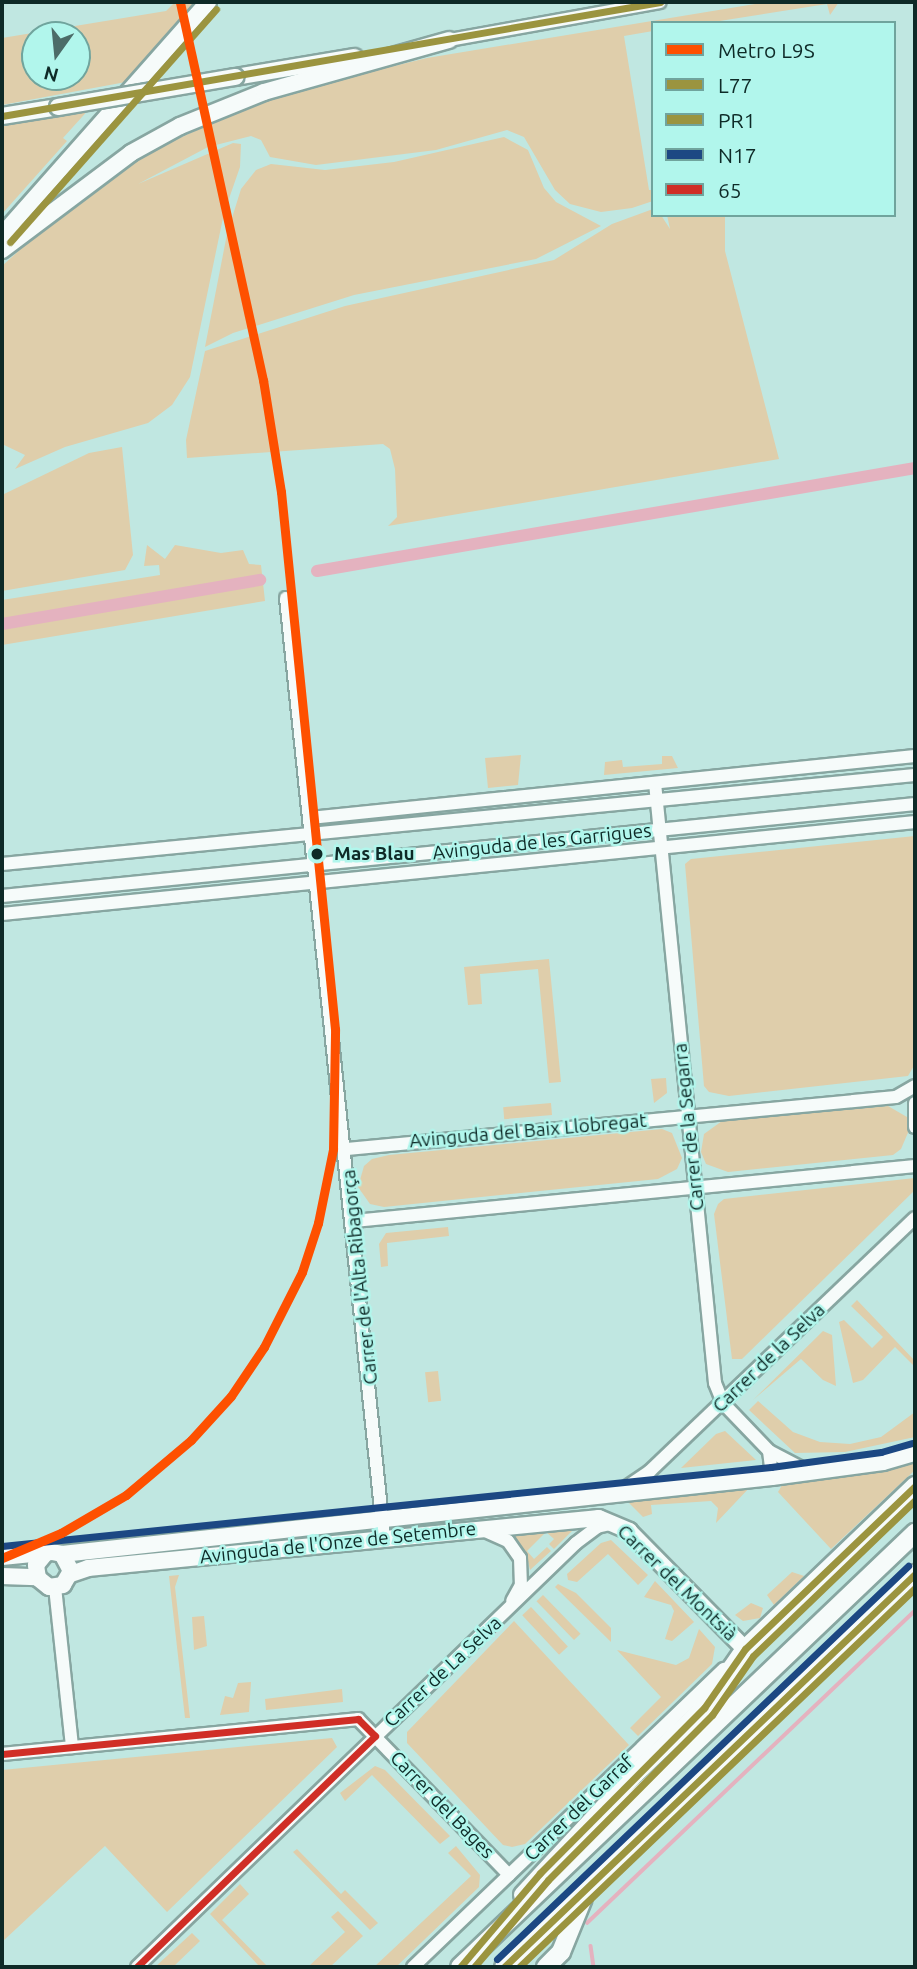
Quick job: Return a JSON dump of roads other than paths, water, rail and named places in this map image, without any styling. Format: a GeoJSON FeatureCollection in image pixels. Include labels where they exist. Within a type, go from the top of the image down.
{"type":"FeatureCollection","features":[{"type":"Feature","properties":{"kind":"highway"},"geometry":{"type":"LineString","coordinates":[[486,1942],[540,1873],[704,1708],[745,1649],[915,1486]]}},
{"type":"Feature","properties":{"kind":"highway"},"geometry":{"type":"LineString","coordinates":[[460,1967],[915,1533]]}},
{"type":"Feature","properties":{"kind":"highway"},"geometry":{"type":"LineString","coordinates":[[504,1967],[915,1574]]}},
{"type":"Feature","properties":{"kind":"highway"},"geometry":{"type":"LineString","coordinates":[[546,1967],[561,1952],[573,1915],[591,1883]]}},
{"type":"Feature","properties":{"kind":"main road"},"geometry":{"type":"LineString","coordinates":[[2,235],[208,2]]}},
{"type":"Feature","properties":{"kind":"main road"},"geometry":{"type":"LineString","coordinates":[[2,116],[449,40]]}},
{"type":"Feature","properties":{"kind":"main road"},"geometry":{"type":"LineString","coordinates":[[2,250],[131,153],[180,126],[264,92],[449,40]]}},
{"type":"Feature","properties":{"kind":"main road","name":"Avinguda de l'Onze de Setembre"},"geometry":{"type":"LineString","coordinates":[[62,1554],[772,1477],[915,1453]]}},
{"type":"Feature","properties":{"kind":"main road","name":"Avinguda de l'Onze de Setembre"},"geometry":{"type":"LineString","coordinates":[[71,1574],[88,1568],[479,1529],[612,1521]]}},
{"type":"Feature","properties":{"kind":"main road","name":"Carrer del Montsià"},"geometry":{"type":"LineString","coordinates":[[612,1521],[745,1649]]}},
{"type":"Feature","properties":{"kind":"main road"},"geometry":{"type":"LineString","coordinates":[[37,1577],[36,1565],[45,1554]]}},
{"type":"Feature","properties":{"kind":"main road"},"geometry":{"type":"LineString","coordinates":[[2,1557],[62,1554],[71,1564],[71,1574],[55,1587],[37,1577],[2,1577]]}},
{"type":"Feature","properties":{"kind":"street"},"geometry":{"type":"LineString","coordinates":[[449,40],[660,2]]}},
{"type":"Feature","properties":{"kind":"street","name":"Carrer de l'Alta Ribagorça"},"geometry":{"type":"LineString","coordinates":[[286,598],[347,1149],[384,1539]]}},
{"type":"Feature","properties":{"kind":"street"},"geometry":{"type":"LineString","coordinates":[[310,818],[915,756]]}},
{"type":"Feature","properties":{"kind":"street","name":"Avinguda de les Garrigues"},"geometry":{"type":"LineString","coordinates":[[2,864],[313,837],[915,775]]}},
{"type":"Feature","properties":{"kind":"street","name":"Carrer de la Segarra"},"geometry":{"type":"LineString","coordinates":[[655,783],[715,1383],[723,1403],[769,1451],[809,1472]]}},
{"type":"Feature","properties":{"kind":"street","name":"Avinguda de les Garrigues"},"geometry":{"type":"LineString","coordinates":[[2,896],[915,804]]}},
{"type":"Feature","properties":{"kind":"street","name":"Avinguda de les Garrigues"},"geometry":{"type":"LineString","coordinates":[[2,914],[915,822]]}},
{"type":"Feature","properties":{"kind":"street","name":"Avinguda del Baix Llobregat"},"geometry":{"type":"LineString","coordinates":[[347,1149],[896,1097],[915,1086]]}},
{"type":"Feature","properties":{"kind":"street"},"geometry":{"type":"LineString","coordinates":[[915,1104],[915,1127]]}},
{"type":"Feature","properties":{"kind":"street"},"geometry":{"type":"LineString","coordinates":[[354,1221],[915,1166]]}},
{"type":"Feature","properties":{"kind":"street","name":"Carrer de la Selva"},"geometry":{"type":"LineString","coordinates":[[619,1492],[650,1471],[915,1218]]}},
{"type":"Feature","properties":{"kind":"street"},"geometry":{"type":"LineString","coordinates":[[769,1451],[772,1477]]}},
{"type":"Feature","properties":{"kind":"street","name":"Carrer de La Selva"},"geometry":{"type":"LineString","coordinates":[[137,1967],[375,1735],[592,1530],[612,1521]]}},
{"type":"Feature","properties":{"kind":"street","name":"Carrer de La Selva"},"geometry":{"type":"LineString","coordinates":[[479,1529],[508,1541],[520,1558],[521,1585],[508,1610]]}},
{"type":"Feature","properties":{"kind":"street"},"geometry":{"type":"LineString","coordinates":[[55,1587],[72,1746]]}},
{"type":"Feature","properties":{"kind":"street","name":"Carrer del Garraf"},"geometry":{"type":"LineString","coordinates":[[413,1967],[745,1649]]}},
{"type":"Feature","properties":{"kind":"street","name":"Carrer del Bages"},"geometry":{"type":"LineString","coordinates":[[2,1754],[358,1719],[509,1875]]}},
{"type":"Feature","properties":{"kind":"waterway"},"geometry":{"type":"LineString","coordinates":[[317,571],[915,468]]}},
{"type":"Feature","properties":{"kind":"waterway"},"geometry":{"type":"LineString","coordinates":[[2,624],[260,580]]}},
{"type":"Feature","properties":{"kind":"waterway"},"geometry":{"type":"LineString","coordinates":[[587,1923],[915,1611]]}},
{"type":"Feature","properties":{"kind":"waterway"},"geometry":{"type":"LineString","coordinates":[[591,1946],[594,1967]]}},
{"type":"Feature","properties":{"kind":"metro line","name":"L9S"},"geometry":{"type":"LineString","coordinates":[[2,1558],[61,1533],[126,1495],[191,1440],[231,1396],[264,1347],[302,1272],[318,1223],[333,1149],[335,1029],[281,492],[263,380],[180,2]]}},
{"type":"Feature","properties":{"kind":"place","name":"Mas Blau"},"geometry":{"type":"Point","coordinates":[317,854]}}]}
